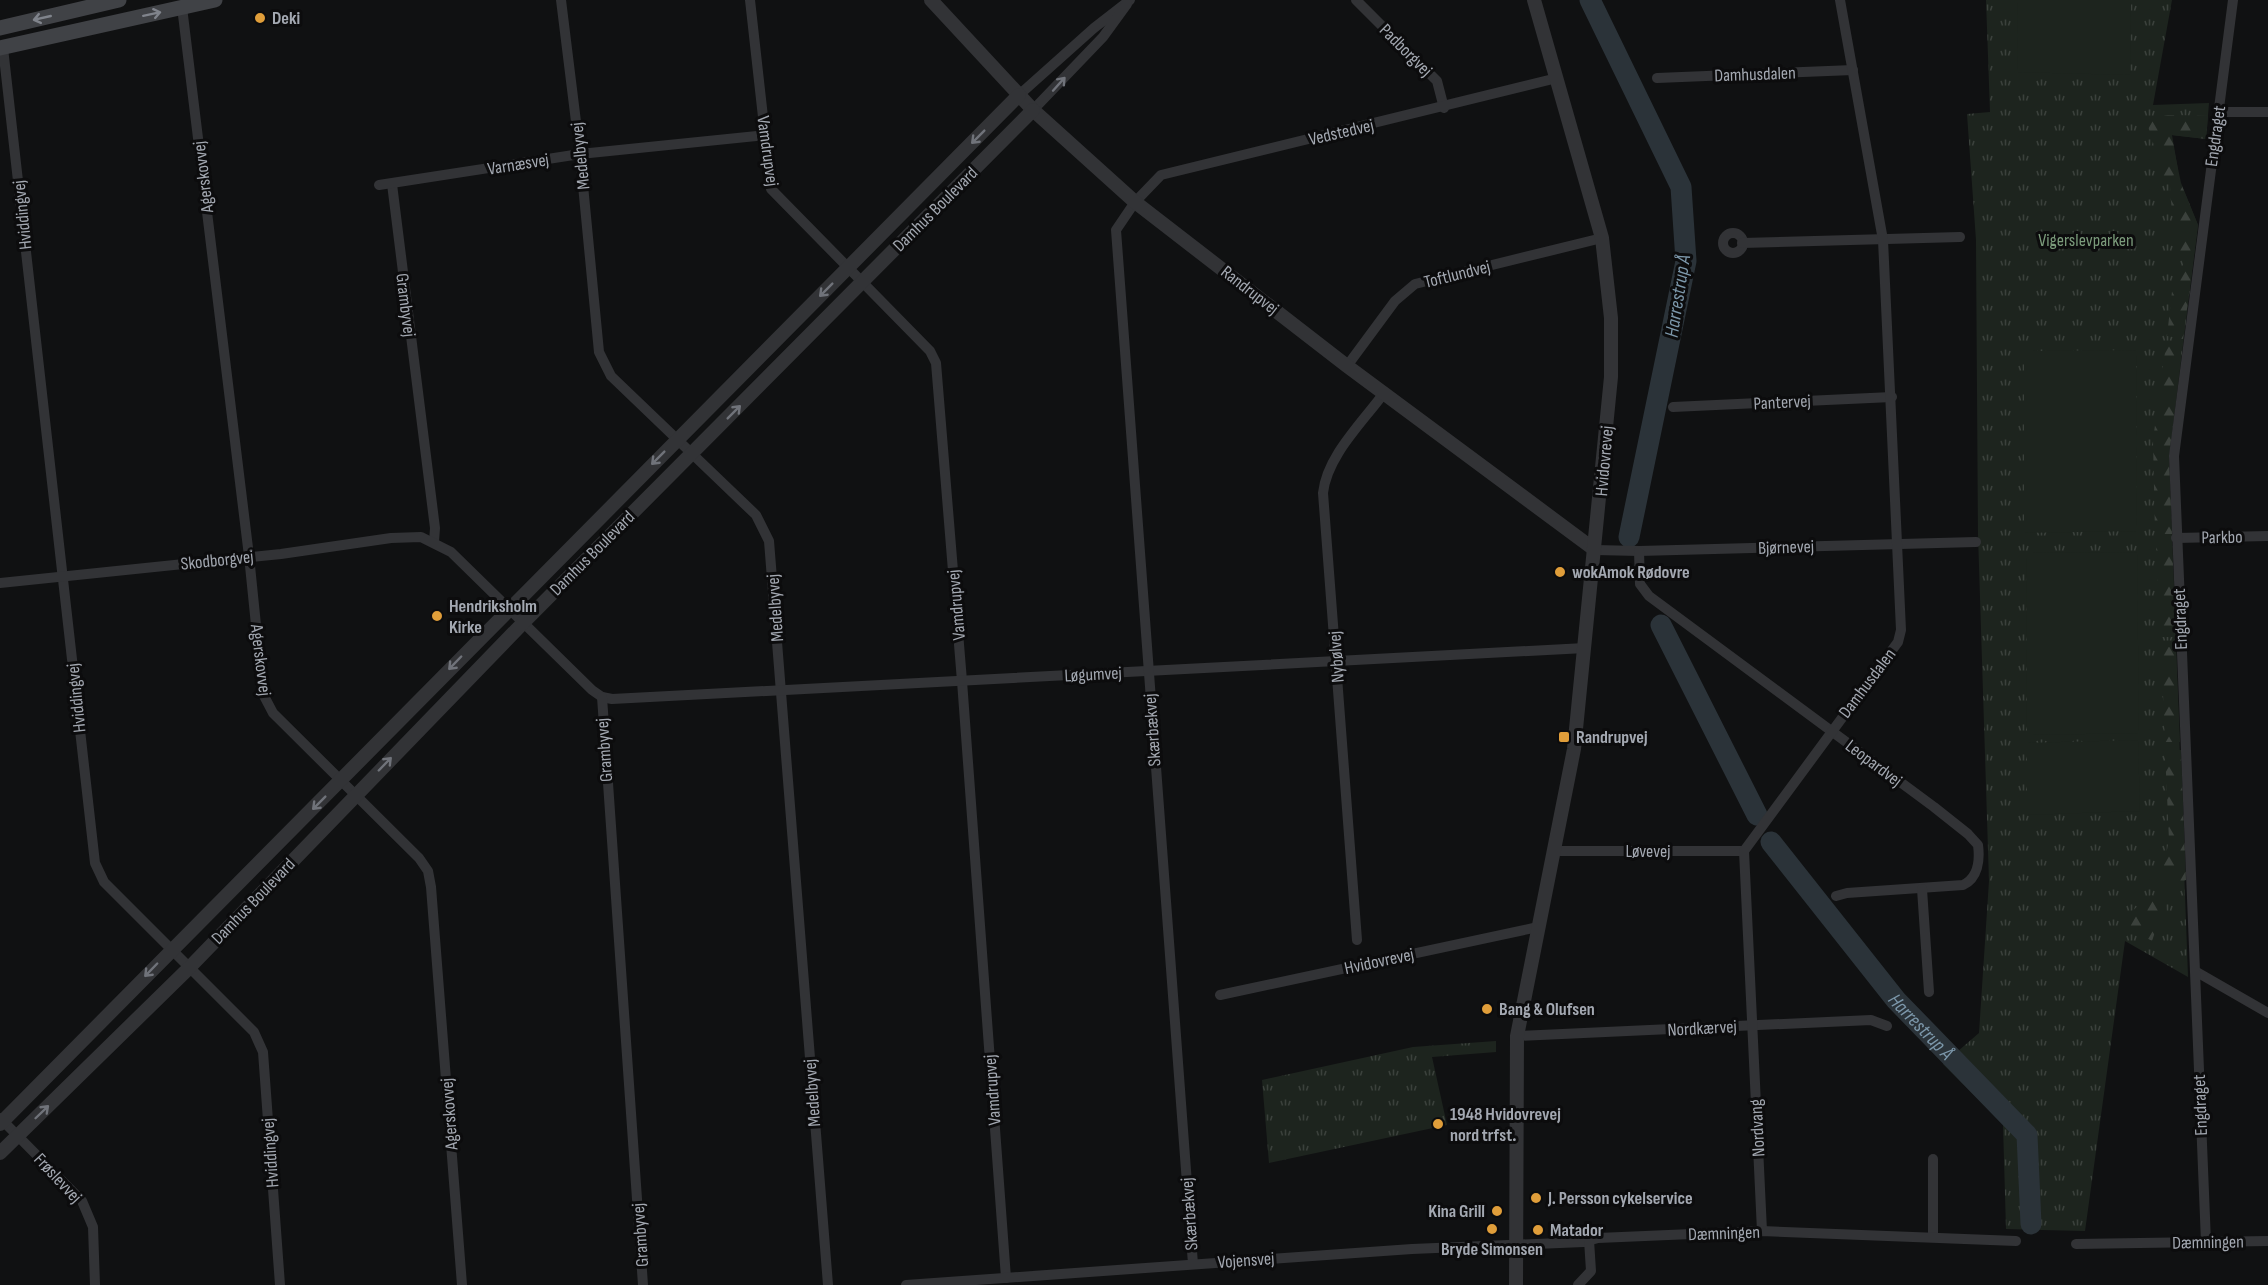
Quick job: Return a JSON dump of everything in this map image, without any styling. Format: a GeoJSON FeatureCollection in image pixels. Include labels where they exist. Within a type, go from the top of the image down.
{"type":"FeatureCollection","features":[{"type":"Feature","properties":{"kind":"main road"},"geometry":{"type":"LineString","coordinates":[[0,28],[79,5],[119,0]]}},
{"type":"Feature","properties":{"kind":"main road"},"geometry":{"type":"LineString","coordinates":[[2,48],[215,0]]}},
{"type":"Feature","properties":{"kind":"street","name":"Medelbyvej"},"geometry":{"type":"LineString","coordinates":[[561,0],[580,154],[599,352],[611,376],[756,515],[767,531],[771,551],[828,1285]]}},
{"type":"Feature","properties":{"kind":"street","name":"Vamdrupvej"},"geometry":{"type":"LineString","coordinates":[[750,0],[773,193],[930,351],[936,363],[1006,1278]]}},
{"type":"Feature","properties":{"kind":"street","name":"Randrupvej"},"geometry":{"type":"LineString","coordinates":[[931,0],[1033,110],[1135,202],[1347,366],[1595,550]]}},
{"type":"Feature","properties":{"kind":"street","name":"Padborgvej"},"geometry":{"type":"LineString","coordinates":[[1356,0],[1437,81],[1444,108]]}},
{"type":"Feature","properties":{"kind":"street","name":"Hvidovrevej"},"geometry":{"type":"LineString","coordinates":[[1516,1285],[1517,1036],[1574,749],[1611,376],[1611,318],[1602,238],[1534,0]]}},
{"type":"Feature","properties":{"kind":"street","name":"Damhusdalen"},"geometry":{"type":"LineString","coordinates":[[1744,851],[1901,636],[1892,397],[1883,240],[1840,0]]}},
{"type":"Feature","properties":{"kind":"street","name":"Engdraget"},"geometry":{"type":"LineString","coordinates":[[2206,1242],[2174,456],[2233,0]]}},
{"type":"Feature","properties":{"kind":"street","name":"Damhus Boulevard"},"geometry":{"type":"LineString","coordinates":[[1,1121],[342,780],[507,609],[1019,95],[1100,22],[1129,1]]}},
{"type":"Feature","properties":{"kind":"street","name":"Damhus Boulevard"},"geometry":{"type":"LineString","coordinates":[[0,1153],[189,968],[523,623],[1033,110],[1103,37],[1129,1]]}},
{"type":"Feature","properties":{"kind":"street","name":"Agerskovvej"},"geometry":{"type":"LineString","coordinates":[[183,7],[265,703],[419,858],[428,871],[462,1285]]}},
{"type":"Feature","properties":{"kind":"street","name":"Hviddingvej"},"geometry":{"type":"LineString","coordinates":[[2,48],[95,863],[104,882],[254,1032],[262,1052],[280,1285]]}},
{"type":"Feature","properties":{"kind":"street","name":"Damhusdalen"},"geometry":{"type":"LineString","coordinates":[[1657,78],[1853,70]]}},
{"type":"Feature","properties":{"kind":"street","name":"Vedstedvej"},"geometry":{"type":"LineString","coordinates":[[1135,202],[1161,175],[1444,108],[1557,78]]}},
{"type":"Feature","properties":{"kind":"street"},"geometry":{"type":"LineString","coordinates":[[2218,112],[2268,112]]}},
{"type":"Feature","properties":{"kind":"street","name":"Varnæsvej"},"geometry":{"type":"LineString","coordinates":[[379,185],[580,154],[766,135]]}},
{"type":"Feature","properties":{"kind":"street","name":"Grambyvej"},"geometry":{"type":"LineString","coordinates":[[392,184],[435,528],[434,542],[451,552],[507,609],[602,697],[643,1285]]}},
{"type":"Feature","properties":{"kind":"street","name":"Skærbækvej"},"geometry":{"type":"LineString","coordinates":[[1135,202],[1119,224],[1114,237],[1193,1264]]}},
{"type":"Feature","properties":{"kind":"street"},"geometry":{"type":"LineString","coordinates":[[1742,243],[1960,237]]}},
{"type":"Feature","properties":{"kind":"street","name":"Toftlundvej"},"geometry":{"type":"LineString","coordinates":[[1347,366],[1395,301],[1415,284],[1602,238]]}},
{"type":"Feature","properties":{"kind":"street","name":"Nybølvej"},"geometry":{"type":"LineString","coordinates":[[1357,940],[1323,493],[1325,475],[1384,393]]}},
{"type":"Feature","properties":{"kind":"street","name":"Pantervej"},"geometry":{"type":"LineString","coordinates":[[1673,407],[1892,397]]}},
{"type":"Feature","properties":{"kind":"street","name":"Parkbo"},"geometry":{"type":"LineString","coordinates":[[2176,538],[2268,536]]}},
{"type":"Feature","properties":{"kind":"street","name":"Skodborgvej"},"geometry":{"type":"LineString","coordinates":[[0,584],[409,537],[434,542]]}},
{"type":"Feature","properties":{"kind":"street","name":"Bjørnevej"},"geometry":{"type":"LineString","coordinates":[[1595,550],[1639,551],[1976,542]]}},
{"type":"Feature","properties":{"kind":"street","name":"Leopardvej"},"geometry":{"type":"LineString","coordinates":[[1639,551],[1640,584],[1644,592],[1943,814],[1978,845],[1978,865],[1969,883],[1958,887],[1847,893],[1836,896]]}},
{"type":"Feature","properties":{"kind":"street","name":"Løgumvej"},"geometry":{"type":"LineString","coordinates":[[602,697],[623,699],[1585,648]]}},
{"type":"Feature","properties":{"kind":"street","name":"Løvevej"},"geometry":{"type":"LineString","coordinates":[[1553,851],[1744,851]]}},
{"type":"Feature","properties":{"kind":"street"},"geometry":{"type":"LineString","coordinates":[[1744,851],[1752,1026]]}},
{"type":"Feature","properties":{"kind":"street"},"geometry":{"type":"LineString","coordinates":[[1922,889],[1929,992]]}},
{"type":"Feature","properties":{"kind":"street","name":"Hvidovrevej"},"geometry":{"type":"LineString","coordinates":[[1220,995],[1538,927]]}},
{"type":"Feature","properties":{"kind":"street"},"geometry":{"type":"LineString","coordinates":[[2195,971],[2268,1013]]}},
{"type":"Feature","properties":{"kind":"street","name":"Nordkærvej"},"geometry":{"type":"LineString","coordinates":[[1517,1036],[1871,1020],[1887,1026]]}},
{"type":"Feature","properties":{"kind":"street","name":"Nordvang"},"geometry":{"type":"LineString","coordinates":[[1752,1026],[1762,1231]]}},
{"type":"Feature","properties":{"kind":"street","name":"Frøslevvej"},"geometry":{"type":"LineString","coordinates":[[1,1121],[82,1201],[93,1227],[95,1285]]}},
{"type":"Feature","properties":{"kind":"street"},"geometry":{"type":"LineString","coordinates":[[1932,1237],[1933,1159]]}},
{"type":"Feature","properties":{"kind":"street","name":"Dæmningen"},"geometry":{"type":"LineString","coordinates":[[1515,1244],[1762,1231],[2016,1240]]}},
{"type":"Feature","properties":{"kind":"street"},"geometry":{"type":"LineString","coordinates":[[1578,1285],[1591,1271],[1589,1240]]}},
{"type":"Feature","properties":{"kind":"street","name":"Dæmningen"},"geometry":{"type":"LineString","coordinates":[[2076,1244],[2268,1241]]}},
{"type":"Feature","properties":{"kind":"street","name":"Vojensvej"},"geometry":{"type":"LineString","coordinates":[[906,1285],[1515,1244]]}},
{"type":"Feature","properties":{"kind":"green space","name":"Vigerslevparken"},"geometry":{"type":"Polygon","coordinates":[[[1986,0],[2172,0],[2153,105],[2209,103],[2206,139],[2171,135],[2181,183],[2198,225],[2169,457],[2188,977],[2125,941],[2085,1231],[2006,1229],[2003,1124],[1943,1064],[1979,1033],[1989,881],[1978,534],[1976,240],[1967,114],[1990,112],[1986,0]]]}},
{"type":"Feature","properties":{"kind":"green space"},"geometry":{"type":"Polygon","coordinates":[[[2018,0],[2131,0],[2130,75],[2017,72],[2018,0]]]}},
{"type":"Feature","properties":{"kind":"green space"},"geometry":{"type":"Polygon","coordinates":[[[2168,115],[2208,116],[2206,139],[2172,135],[2178,170],[2176,175],[2164,178],[2147,123],[2148,119],[2168,115]]]}},
{"type":"Feature","properties":{"kind":"green space"},"geometry":{"type":"Polygon","coordinates":[[[2171,183],[2182,186],[2198,225],[2183,339],[2167,336],[2174,274],[2182,275],[2184,255],[2176,253],[2170,195],[2171,183]]]}},
{"type":"Feature","properties":{"kind":"green space"},"geometry":{"type":"Polygon","coordinates":[[[2166,344],[2182,346],[2169,457],[2172,534],[2155,534],[2153,440],[2166,344]]]}},
{"type":"Feature","properties":{"kind":"green space"},"geometry":{"type":"Polygon","coordinates":[[[2136,350],[2137,531],[2024,533],[2024,351],[2136,350]]]}},
{"type":"Feature","properties":{"kind":"green space"},"geometry":{"type":"Polygon","coordinates":[[[2156,543],[2172,543],[2176,637],[2160,637],[2156,543]]]}},
{"type":"Feature","properties":{"kind":"green space"},"geometry":{"type":"Polygon","coordinates":[[[2137,552],[2139,733],[2027,735],[2026,553],[2137,552]]]}},
{"type":"Feature","properties":{"kind":"green space"},"geometry":{"type":"Polygon","coordinates":[[[2161,647],[2176,647],[2180,742],[2165,742],[2161,647]]]}},
{"type":"Feature","properties":{"kind":"green space"},"geometry":{"type":"Polygon","coordinates":[[[2138,740],[2140,811],[2027,815],[2027,743],[2138,740]]]}},
{"type":"Feature","properties":{"kind":"green space"},"geometry":{"type":"Polygon","coordinates":[[[2181,750],[2186,880],[2171,887],[2161,879],[2169,840],[2165,751],[2181,750]]]}},
{"type":"Feature","properties":{"kind":"green space"},"geometry":{"type":"Polygon","coordinates":[[[2151,895],[2165,901],[2167,913],[2164,923],[2157,926],[2152,941],[2122,924],[2124,918],[2151,895]]]}},
{"type":"Feature","properties":{"kind":"green space"},"geometry":{"type":"Polygon","coordinates":[[[1496,1041],[1496,1052],[1432,1057],[1447,1125],[1269,1163],[1262,1080],[1413,1047],[1496,1041]]]}},
{"type":"Feature","properties":{"kind":"waterway","name":"Harrestrup Å"},"geometry":{"type":"LineString","coordinates":[[1590,0],[1681,187],[1686,261],[1629,537]]}},
{"type":"Feature","properties":{"kind":"waterway","name":"Harrestrup Å"},"geometry":{"type":"LineString","coordinates":[[1661,625],[1757,815]]}},
{"type":"Feature","properties":{"kind":"waterway","name":"Harrestrup Å"},"geometry":{"type":"LineString","coordinates":[[1771,842],[1896,1000],[2027,1135],[2031,1224]]}},
{"type":"Feature","properties":{"kind":"place","name":"Deki"},"geometry":{"type":"Point","coordinates":[260,18]}},
{"type":"Feature","properties":{"kind":"place","name":"wokAmok Rødovre"},"geometry":{"type":"Point","coordinates":[1560,572]}},
{"type":"Feature","properties":{"kind":"place","name":"Hendriksholm Kirke"},"geometry":{"type":"Point","coordinates":[437,616]}},
{"type":"Feature","properties":{"kind":"place","name":"Randrupvej"},"geometry":{"type":"Point","coordinates":[1564,737]}},
{"type":"Feature","properties":{"kind":"place","name":"Bang & Olufsen"},"geometry":{"type":"Point","coordinates":[1487,1009]}},
{"type":"Feature","properties":{"kind":"place","name":"1948 Hvidovrevej nord trfst."},"geometry":{"type":"Point","coordinates":[1438,1124]}},
{"type":"Feature","properties":{"kind":"place","name":"J. Persson cykelservice"},"geometry":{"type":"Point","coordinates":[1536,1198]}},
{"type":"Feature","properties":{"kind":"place","name":"Kina Grill"},"geometry":{"type":"Point","coordinates":[1497,1211]}},
{"type":"Feature","properties":{"kind":"place","name":"Bryde Simonsen"},"geometry":{"type":"Point","coordinates":[1492,1229]}},
{"type":"Feature","properties":{"kind":"place","name":"Matador"},"geometry":{"type":"Point","coordinates":[1538,1230]}}]}
